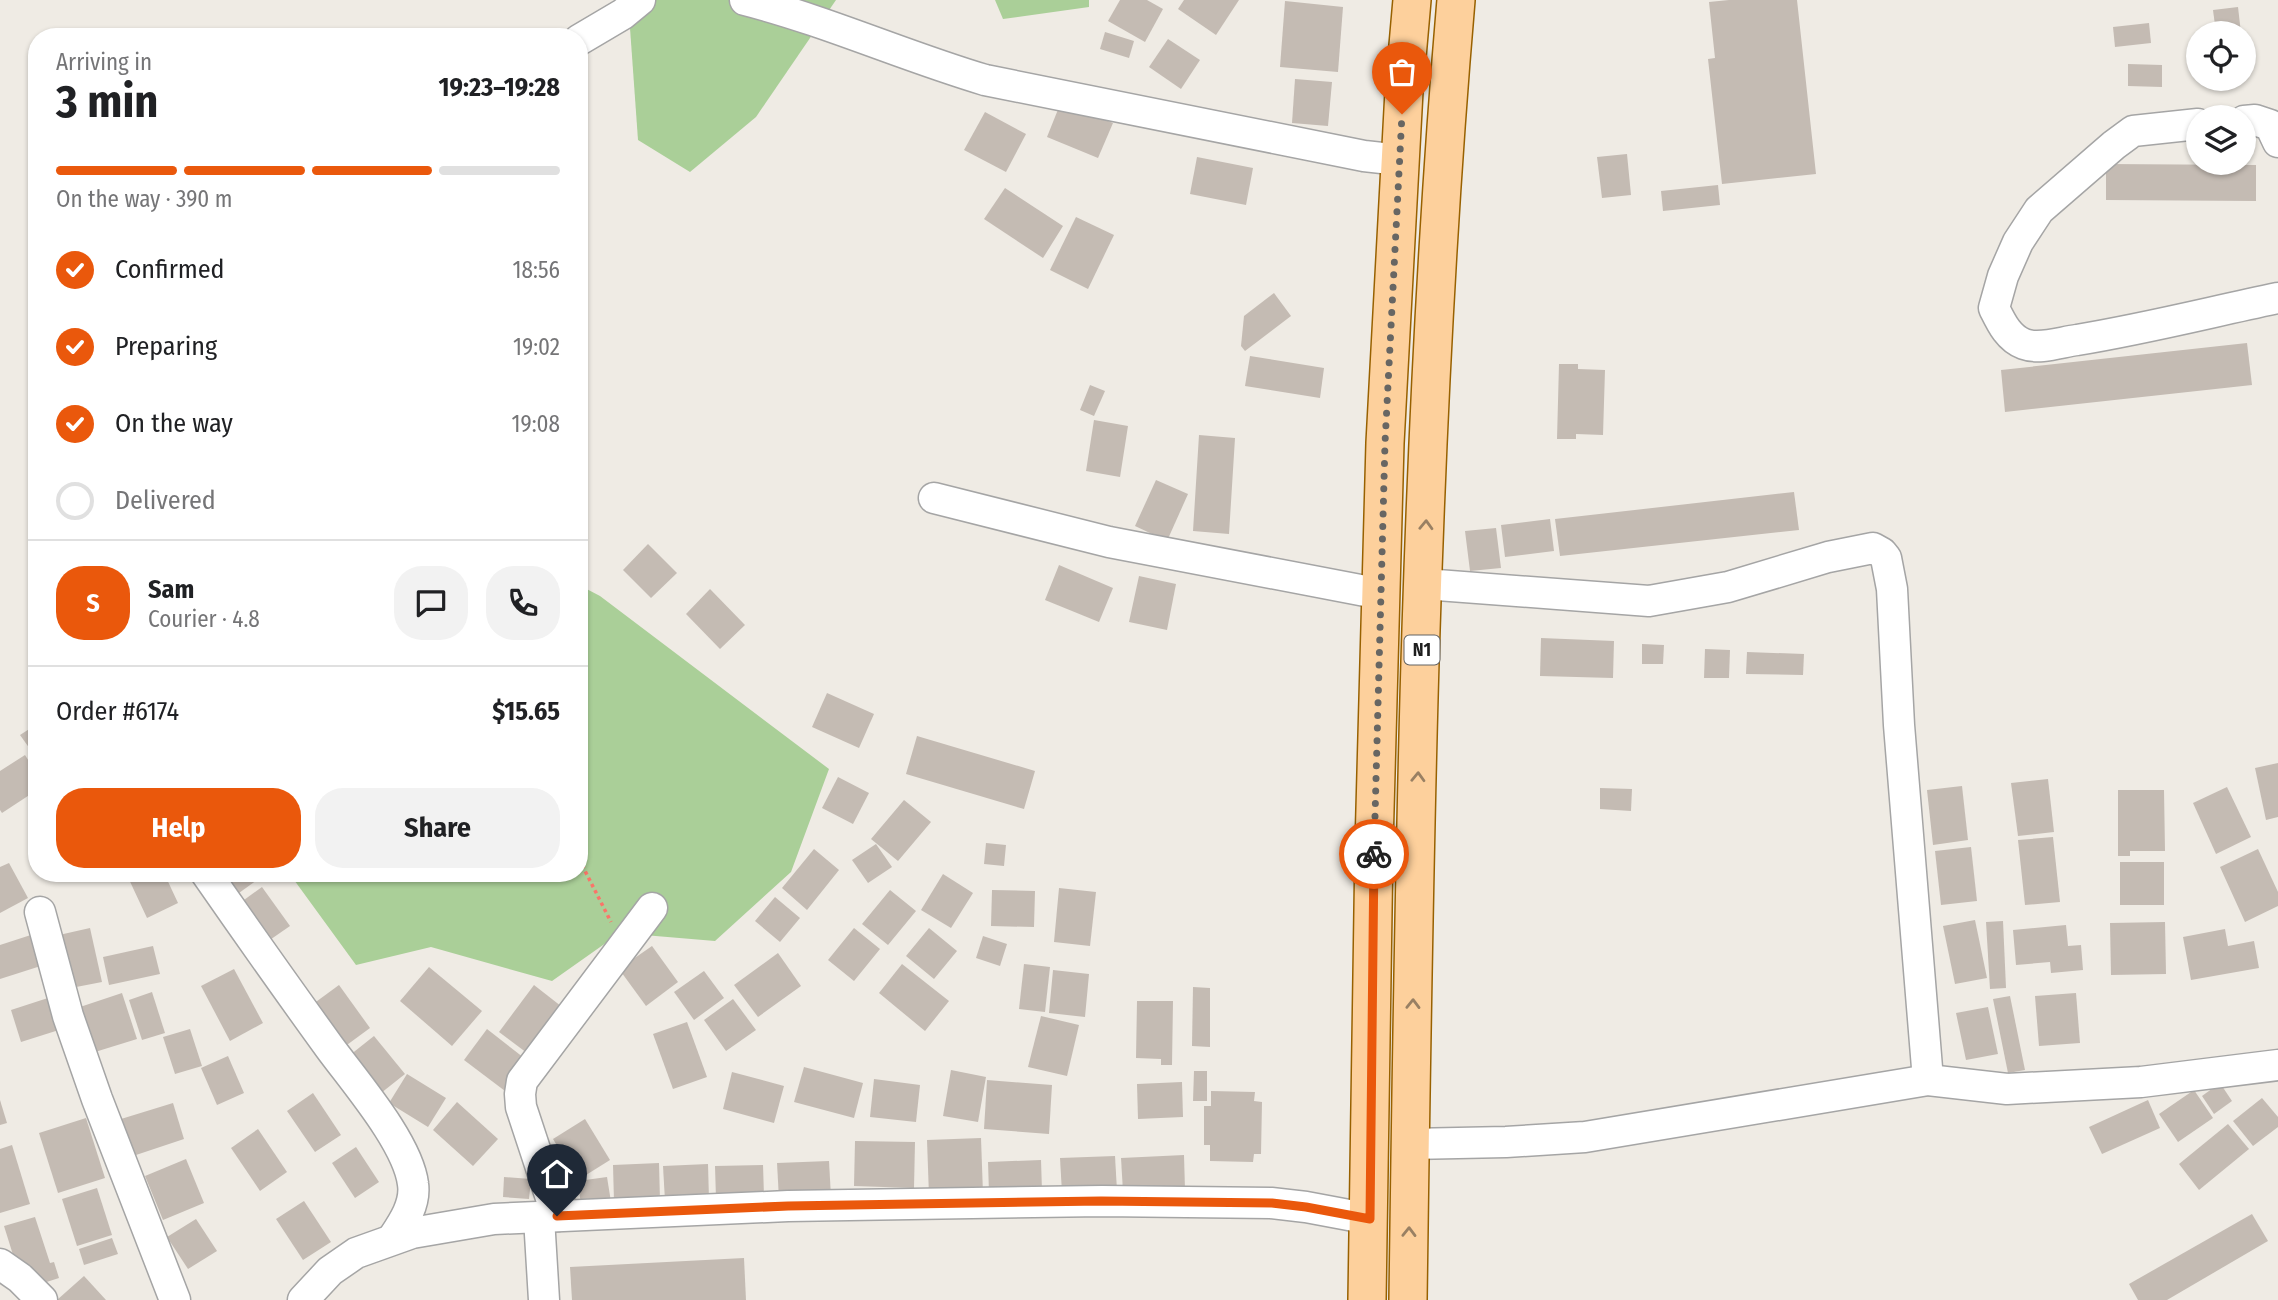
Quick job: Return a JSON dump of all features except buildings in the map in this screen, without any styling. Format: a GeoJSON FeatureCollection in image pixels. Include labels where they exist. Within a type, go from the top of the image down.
{"type":"FeatureCollection","features":[{"type":"Feature","properties":{"kind":"main road","name":"N1"},"geometry":{"type":"LineString","coordinates":[[1367,1300],[1374,846],[1385,443],[1400,160],[1412,0]]}},
{"type":"Feature","properties":{"kind":"main road","name":"N1"},"geometry":{"type":"LineString","coordinates":[[1408,1300],[1424,584],[1436,261],[1456,0]]}},
{"type":"Feature","properties":{"kind":"street"},"geometry":{"type":"LineString","coordinates":[[588,35],[623,14],[640,0]]}},
{"type":"Feature","properties":{"kind":"street"},"geometry":{"type":"LineString","coordinates":[[745,0],[794,13],[985,80],[1364,156],[1400,160]]}},
{"type":"Feature","properties":{"kind":"street"},"geometry":{"type":"LineString","coordinates":[[2256,120],[2270,125],[2278,142]]}},
{"type":"Feature","properties":{"kind":"street"},"geometry":{"type":"LineString","coordinates":[[2186,125],[2133,131],[2039,209],[2018,242],[2000,284],[1994,308],[2008,332],[2017,340],[2025,345],[2040,346],[2102,336],[2278,298]]}},
{"type":"Feature","properties":{"kind":"street"},"geometry":{"type":"LineString","coordinates":[[934,498],[1108,542],[1381,594]]}},
{"type":"Feature","properties":{"kind":"street"},"geometry":{"type":"LineString","coordinates":[[1424,584],[1649,601],[1728,587],[1828,556],[1872,548],[1882,553],[1886,558],[1892,589],[1899,725],[1928,1080]]}},
{"type":"Feature","properties":{"kind":"street"},"geometry":{"type":"LineString","coordinates":[[212,882],[380,1117],[409,1168],[414,1187],[407,1218],[393,1238]]}},
{"type":"Feature","properties":{"kind":"street"},"geometry":{"type":"LineString","coordinates":[[544,1300],[548,1217],[521,1107],[522,1081],[652,908]]}},
{"type":"Feature","properties":{"kind":"street"},"geometry":{"type":"LineString","coordinates":[[40,912],[68,1016],[97,1099],[175,1300]]}},
{"type":"Feature","properties":{"kind":"street"},"geometry":{"type":"LineString","coordinates":[[1410,1144],[1585,1137],[1928,1080],[2007,1089],[2141,1082],[2278,1065]]}},
{"type":"Feature","properties":{"kind":"street"},"geometry":{"type":"LineString","coordinates":[[303,1300],[340,1262],[393,1238],[480,1221],[788,1206],[1101,1201],[1272,1203],[1370,1219]]}},
{"type":"Feature","properties":{"kind":"street"},"geometry":{"type":"LineString","coordinates":[[0,1264],[42,1300]]}},
{"type":"Feature","properties":{"kind":"path"},"geometry":{"type":"LineString","coordinates":[[588,877],[621,950]]}},
{"type":"Feature","properties":{"kind":"green space"},"geometry":{"type":"Polygon","coordinates":[[[628,0],[836,0],[756,117],[690,172],[638,140],[628,0]]]}},
{"type":"Feature","properties":{"kind":"green space"},"geometry":{"type":"Polygon","coordinates":[[[995,0],[1089,0],[1089,7],[1003,19],[995,0]]]}},
{"type":"Feature","properties":{"kind":"green space"},"geometry":{"type":"Polygon","coordinates":[[[588,590],[600,596],[829,769],[791,872],[715,941],[620,933],[552,981],[431,947],[356,965],[296,882],[588,882],[588,590]]]}},
{"type":"Feature","properties":{"kind":"way so far"},"geometry":{"type":"LineString","coordinates":[[1374,854],[1385,443],[1402,114]]}},
{"type":"Feature","properties":{"kind":"route"},"geometry":{"type":"LineString","coordinates":[[557,1216],[788,1206],[1101,1201],[1272,1203],[1370,1219],[1374,854]]}}]}
